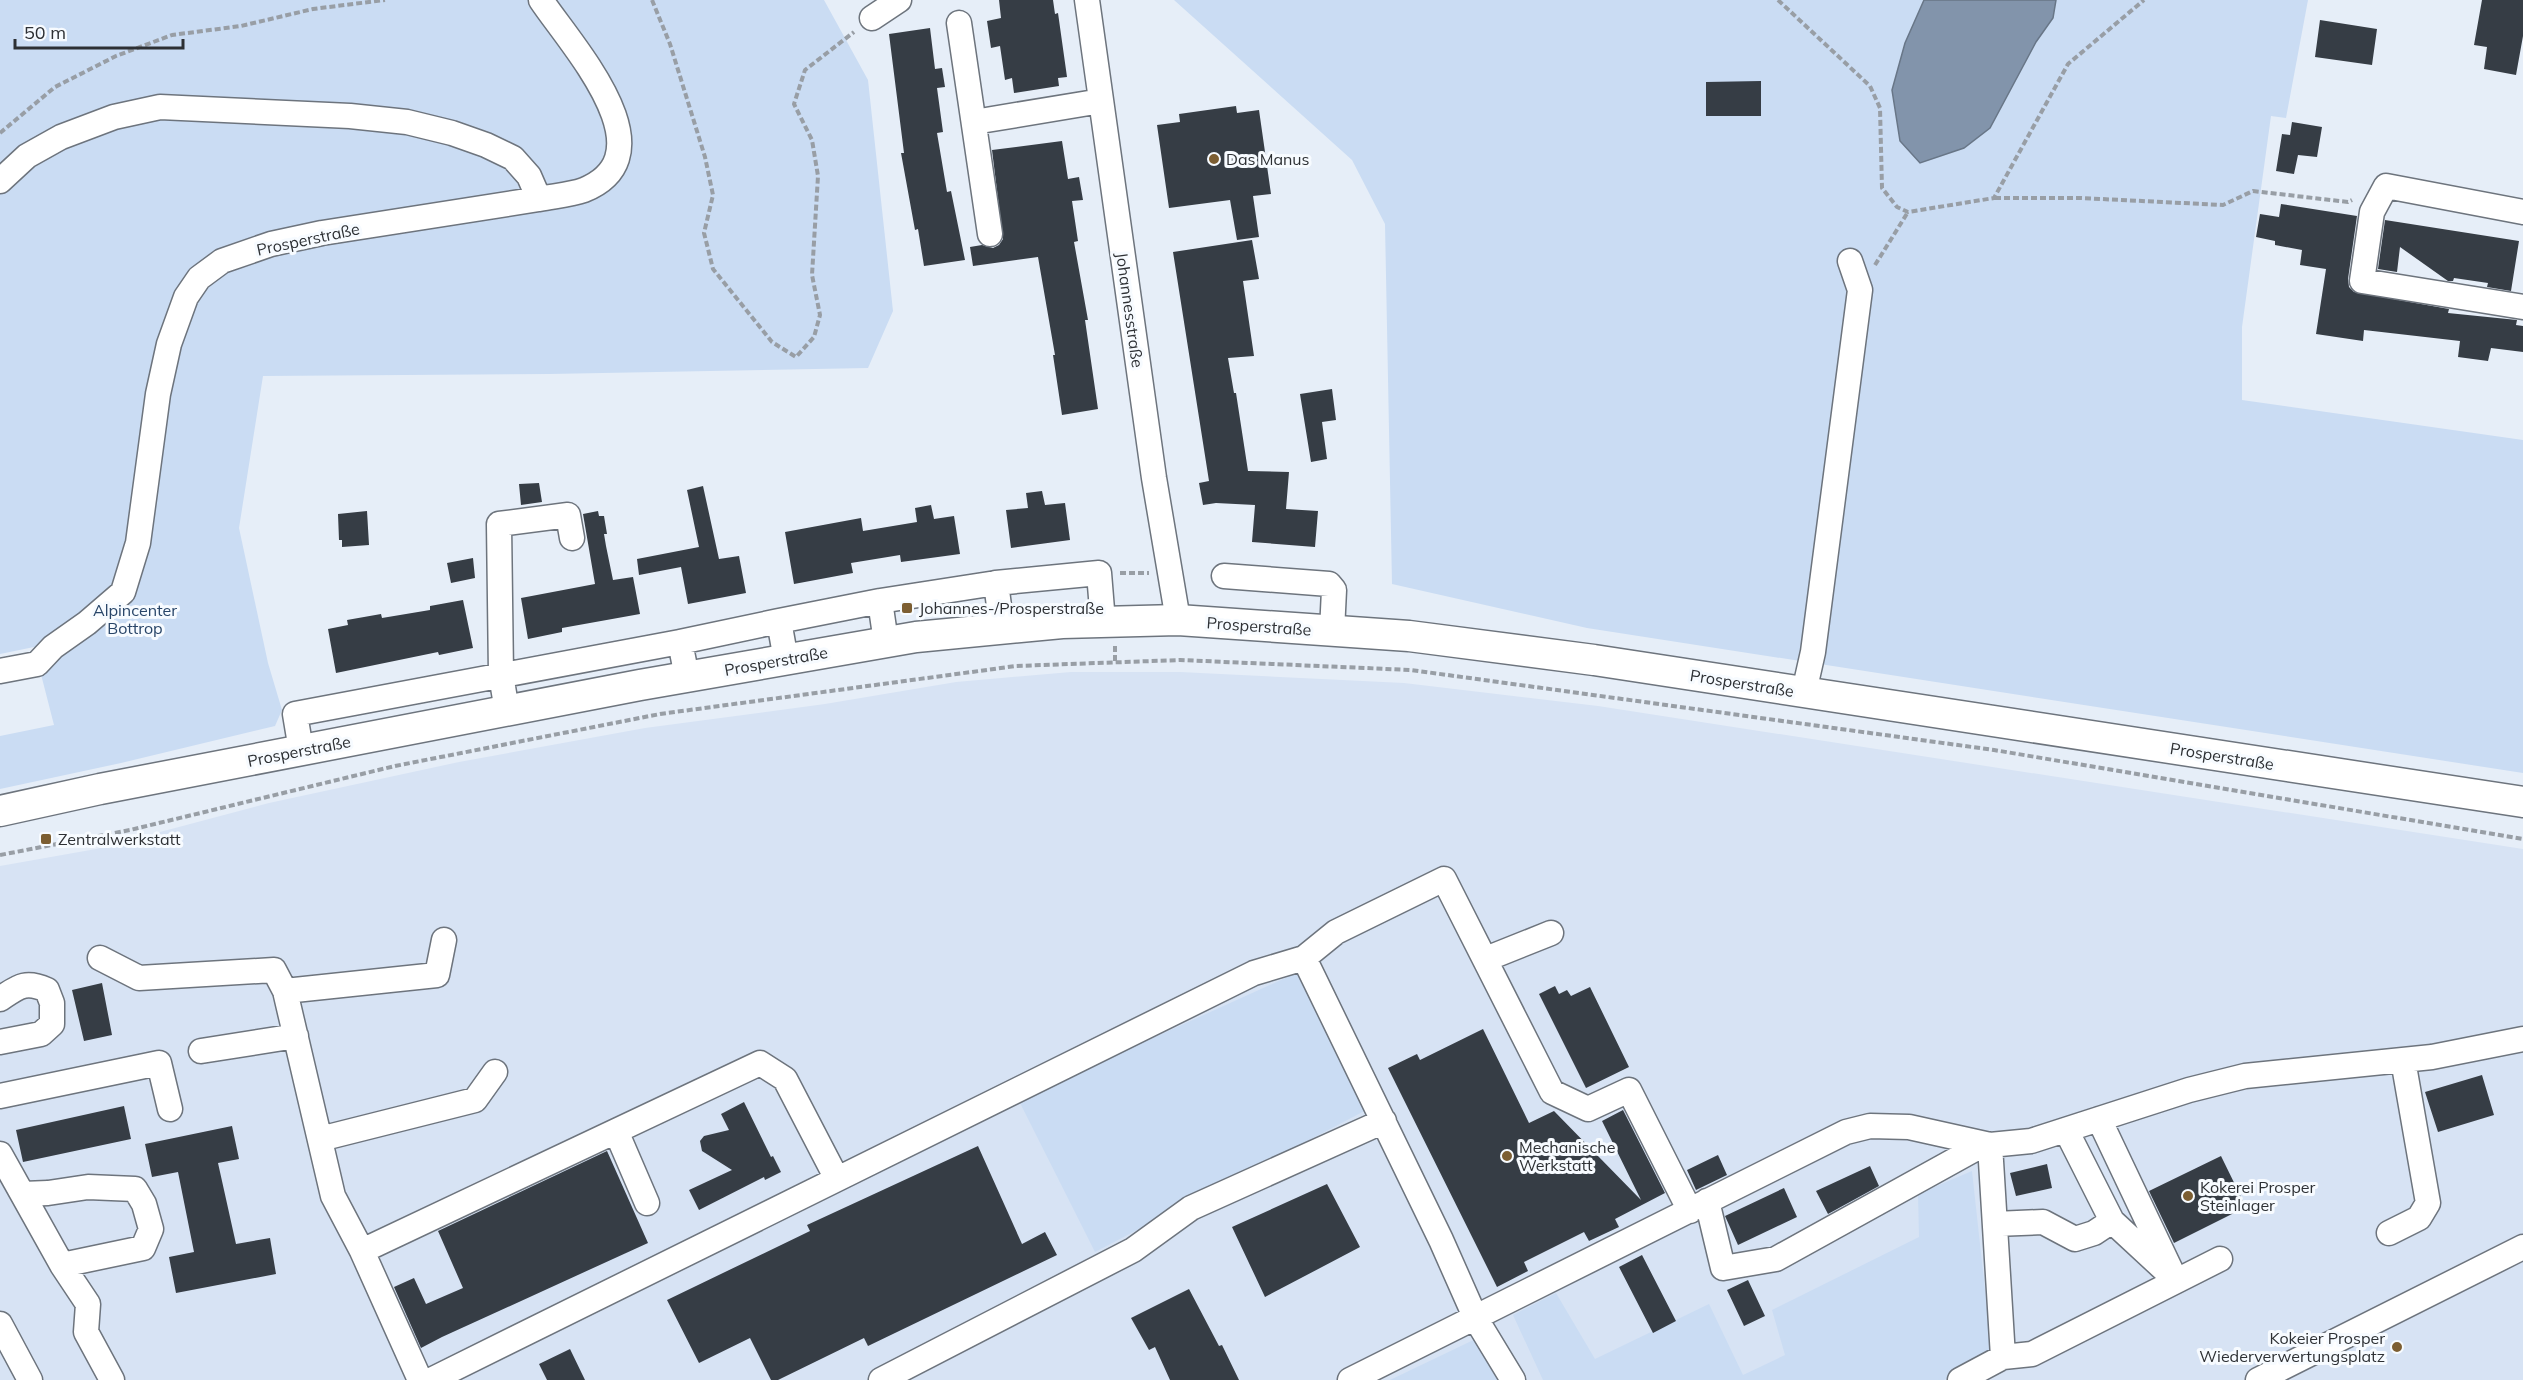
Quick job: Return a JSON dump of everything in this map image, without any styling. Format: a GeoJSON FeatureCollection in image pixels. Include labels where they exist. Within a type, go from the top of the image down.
{"type":"FeatureCollection","features":[{"type":"Feature","properties":{"kind":"main road","name":"Prosperstraße"},"geometry":{"type":"LineString","coordinates":[[0,811],[301,750],[687,677],[916,637],[1103,622],[1178,620],[1410,636],[1804,692],[2523,802]]}},
{"type":"Feature","properties":{"kind":"street","name":"Prosperstraße"},"geometry":{"type":"LineString","coordinates":[[0,671],[37,664],[53,647],[87,623],[123,592],[138,543],[158,394],[169,344],[186,297],[199,278],[222,261],[271,244],[322,233],[539,199],[583,190],[604,178],[619,159],[621,139],[617,118],[592,72],[541,0]]}},
{"type":"Feature","properties":{"kind":"street"},"geometry":{"type":"LineString","coordinates":[[872,18],[898,0]]}},
{"type":"Feature","properties":{"kind":"street","name":"Johannesstraße"},"geometry":{"type":"LineString","coordinates":[[1088,0],[1154,478],[1178,620]]}},
{"type":"Feature","properties":{"kind":"street"},"geometry":{"type":"LineString","coordinates":[[959,23],[990,234]]}},
{"type":"Feature","properties":{"kind":"street"},"geometry":{"type":"LineString","coordinates":[[974,122],[1101,100]]}},
{"type":"Feature","properties":{"kind":"street"},"geometry":{"type":"LineString","coordinates":[[0,181],[27,156],[61,136],[114,117],[160,107],[350,116],[407,122],[452,133],[513,158],[529,176],[539,199]]}},
{"type":"Feature","properties":{"kind":"street"},"geometry":{"type":"LineString","coordinates":[[2523,212],[2386,186],[2372,212],[2362,281],[2523,307]]}},
{"type":"Feature","properties":{"kind":"street"},"geometry":{"type":"LineString","coordinates":[[1804,692],[1813,652],[1860,290],[1850,261]]}},
{"type":"Feature","properties":{"kind":"street"},"geometry":{"type":"LineString","coordinates":[[507,711],[501,675],[500,524],[568,515],[572,538]]}},
{"type":"Feature","properties":{"kind":"street"},"geometry":{"type":"LineString","coordinates":[[301,750],[295,714],[680,642],[880,601],[996,584],[1099,573],[1103,622]]}},
{"type":"Feature","properties":{"kind":"street"},"geometry":{"type":"LineString","coordinates":[[1224,576],[1329,584],[1334,590],[1332,631]]}},
{"type":"Feature","properties":{"kind":"street"},"geometry":{"type":"LineString","coordinates":[[996,584],[1002,629]]}},
{"type":"Feature","properties":{"kind":"street"},"geometry":{"type":"LineString","coordinates":[[880,601],[886,642]]}},
{"type":"Feature","properties":{"kind":"street"},"geometry":{"type":"LineString","coordinates":[[779,621],[786,660]]}},
{"type":"Feature","properties":{"kind":"street"},"geometry":{"type":"LineString","coordinates":[[680,642],[687,677]]}},
{"type":"Feature","properties":{"kind":"street"},"geometry":{"type":"LineString","coordinates":[[431,1380],[1254,973],[1304,958],[1336,932],[1444,879],[1552,1092],[1588,1109],[1629,1090],[1698,1206],[1723,1268],[1776,1259],[1987,1145]]}},
{"type":"Feature","properties":{"kind":"street"},"geometry":{"type":"LineString","coordinates":[[1486,959],[1551,933]]}},
{"type":"Feature","properties":{"kind":"street"},"geometry":{"type":"LineString","coordinates":[[285,991],[437,975],[444,940]]}},
{"type":"Feature","properties":{"kind":"street"},"geometry":{"type":"LineString","coordinates":[[100,958],[139,978],[274,970],[285,991],[333,1196],[362,1251],[420,1380]]}},
{"type":"Feature","properties":{"kind":"street"},"geometry":{"type":"LineString","coordinates":[[1304,958],[1476,1319],[1513,1380]]}},
{"type":"Feature","properties":{"kind":"street"},"geometry":{"type":"LineString","coordinates":[[0,999],[21,985],[37,985],[47,990],[52,1003],[52,1024],[40,1035],[0,1042]]}},
{"type":"Feature","properties":{"kind":"street"},"geometry":{"type":"LineString","coordinates":[[201,1051],[296,1036]]}},
{"type":"Feature","properties":{"kind":"street"},"geometry":{"type":"LineString","coordinates":[[1350,1380],[1846,1132],[1870,1126],[1909,1127],[1987,1145],[2031,1141],[2189,1090],[2245,1076],[2433,1057],[2523,1039]]}},
{"type":"Feature","properties":{"kind":"street"},"geometry":{"type":"LineString","coordinates":[[2389,1233],[2419,1218],[2428,1203],[2403,1060]]}},
{"type":"Feature","properties":{"kind":"street"},"geometry":{"type":"LineString","coordinates":[[0,1096],[159,1063],[170,1109]]}},
{"type":"Feature","properties":{"kind":"street"},"geometry":{"type":"LineString","coordinates":[[362,1251],[760,1063],[785,1080],[837,1179]]}},
{"type":"Feature","properties":{"kind":"street"},"geometry":{"type":"LineString","coordinates":[[320,1139],[475,1101],[495,1072]]}},
{"type":"Feature","properties":{"kind":"street"},"geometry":{"type":"LineString","coordinates":[[2099,1119],[2176,1281]]}},
{"type":"Feature","properties":{"kind":"street"},"geometry":{"type":"LineString","coordinates":[[881,1380],[1133,1250],[1191,1208],[1384,1122]]}},
{"type":"Feature","properties":{"kind":"street"},"geometry":{"type":"LineString","coordinates":[[2066,1130],[2112,1221],[2176,1281]]}},
{"type":"Feature","properties":{"kind":"street"},"geometry":{"type":"LineString","coordinates":[[616,1131],[648,1203]]}},
{"type":"Feature","properties":{"kind":"street"},"geometry":{"type":"LineString","coordinates":[[1987,1145],[1995,1224],[2003,1357]]}},
{"type":"Feature","properties":{"kind":"street"},"geometry":{"type":"LineString","coordinates":[[0,1154],[62,1265],[88,1304],[86,1332],[112,1380]]}},
{"type":"Feature","properties":{"kind":"street"},"geometry":{"type":"LineString","coordinates":[[22,1194],[88,1187],[135,1189],[144,1204],[151,1229],[142,1248],[62,1265]]}},
{"type":"Feature","properties":{"kind":"street"},"geometry":{"type":"LineString","coordinates":[[1995,1224],[2043,1222],[2075,1239],[2094,1233],[2112,1221]]}},
{"type":"Feature","properties":{"kind":"street"},"geometry":{"type":"LineString","coordinates":[[2258,1380],[2523,1246]]}},
{"type":"Feature","properties":{"kind":"street"},"geometry":{"type":"LineString","coordinates":[[1960,1380],[2003,1357],[2032,1354],[2220,1259]]}},
{"type":"Feature","properties":{"kind":"street"},"geometry":{"type":"LineString","coordinates":[[1,1329],[30,1380]]}},
{"type":"Feature","properties":{"kind":"path"},"geometry":{"type":"LineString","coordinates":[[0,133],[55,87],[116,56],[172,35],[242,26],[313,9],[385,0]]}},
{"type":"Feature","properties":{"kind":"path"},"geometry":{"type":"LineString","coordinates":[[652,0],[670,44],[705,157],[713,195],[704,232],[713,268],[772,342],[796,357],[814,337],[820,315],[812,275],[818,176],[812,140],[794,104],[805,70],[872,18]]}},
{"type":"Feature","properties":{"kind":"path"},"geometry":{"type":"LineString","coordinates":[[1778,0],[1870,86],[1880,108],[1882,188],[1897,207],[1908,212],[1994,198],[2081,198],[2223,205],[2253,191],[2348,202],[2386,186]]}},
{"type":"Feature","properties":{"kind":"path"},"geometry":{"type":"LineString","coordinates":[[1994,198],[2068,64],[2144,0]]}},
{"type":"Feature","properties":{"kind":"path"},"geometry":{"type":"LineString","coordinates":[[1860,290],[1908,212]]}},
{"type":"Feature","properties":{"kind":"path"},"geometry":{"type":"LineString","coordinates":[[0,855],[130,830],[395,766],[660,714],[1016,666],[1180,660],[1423,671],[1994,750],[2523,839]]}},
{"type":"Feature","properties":{"kind":"shaded area"},"geometry":{"type":"Polygon","coordinates":[[[1924,0],[2056,0],[2053,18],[2036,42],[1990,128],[1964,148],[1920,163],[1900,141],[1892,90],[1905,43],[1924,0]]]}},
{"type":"Feature","properties":{"kind":"shaded area"},"geometry":{"type":"Polygon","coordinates":[[[1071,672],[1180,672],[1404,683],[1598,706],[2523,849],[2523,1380],[0,1380],[0,866],[96,849],[269,803],[459,762],[645,728],[825,704],[956,682],[1071,672]]]}},
{"type":"Feature","properties":{"kind":"green space","name":"Alpincenter Bottrop"},"geometry":{"type":"Polygon","coordinates":[[[0,0],[824,0],[868,80],[893,311],[868,368],[263,376],[239,528],[268,663],[282,710],[275,726],[0,789],[0,736],[54,725],[34,647],[0,654],[0,0]]]}},
{"type":"Feature","properties":{"kind":"green space"},"geometry":{"type":"Polygon","coordinates":[[[1174,0],[2308,0],[2286,118],[2271,116],[2242,327],[2242,400],[2523,440],[2523,773],[1587,628],[1392,584],[1385,224],[1352,160],[1174,0]]]}},
{"type":"Feature","properties":{"kind":"green space"},"geometry":{"type":"Polygon","coordinates":[[[1301,971],[1372,1107],[1095,1252],[1018,1099],[1301,971]]]}},
{"type":"Feature","properties":{"kind":"green space"},"geometry":{"type":"Polygon","coordinates":[[[1972,1171],[1992,1354],[1944,1380],[1543,1380],[1513,1315],[1556,1293],[1595,1359],[1709,1304],[1743,1375],[1785,1355],[1772,1310],[1919,1237],[1918,1194],[1972,1171]]]}},
{"type":"Feature","properties":{"kind":"green space"},"geometry":{"type":"Polygon","coordinates":[[[1486,1334],[1510,1380],[1390,1380],[1486,1334]]]}},
{"type":"Feature","properties":{"kind":"building"},"geometry":{"type":"Polygon","coordinates":[[[999,0],[1053,0],[1055,14],[1058,13],[1067,77],[1058,78],[1059,86],[1014,93],[1012,78],[1005,80],[1000,46],[991,48],[987,21],[1001,18],[999,0]]]}},
{"type":"Feature","properties":{"kind":"building"},"geometry":{"type":"Polygon","coordinates":[[[2482,0],[2523,0],[2523,36],[2516,75],[2484,69],[2487,47],[2474,45],[2482,0]]]}},
{"type":"Feature","properties":{"kind":"building"},"geometry":{"type":"Polygon","coordinates":[[[2320,20],[2377,29],[2372,65],[2315,57],[2320,20]]]}},
{"type":"Feature","properties":{"kind":"building"},"geometry":{"type":"Polygon","coordinates":[[[930,28],[935,69],[942,68],[945,87],[937,88],[943,132],[937,133],[947,192],[951,191],[965,260],[924,266],[901,153],[904,153],[889,34],[930,28]]]}},
{"type":"Feature","properties":{"kind":"building"},"geometry":{"type":"Polygon","coordinates":[[[1761,81],[1761,116],[1706,116],[1706,82],[1761,81]]]}},
{"type":"Feature","properties":{"kind":"building","name":"Das Manus"},"geometry":{"type":"Polygon","coordinates":[[[1236,106],[1237,113],[1259,110],[1271,194],[1253,196],[1259,237],[1237,240],[1230,200],[1169,208],[1157,125],[1180,122],[1179,114],[1236,106]]]}},
{"type":"Feature","properties":{"kind":"building"},"geometry":{"type":"Polygon","coordinates":[[[2292,122],[2322,127],[2317,157],[2298,155],[2294,174],[2276,171],[2282,134],[2290,135],[2292,122]]]}},
{"type":"Feature","properties":{"kind":"building"},"geometry":{"type":"Polygon","coordinates":[[[1062,141],[1068,179],[1079,177],[1083,200],[1072,201],[1078,241],[1074,242],[1088,320],[1085,320],[1098,409],[1062,415],[1053,355],[1055,355],[1038,257],[973,266],[970,247],[982,245],[993,248],[1003,239],[992,150],[1062,141]]]}},
{"type":"Feature","properties":{"kind":"building"},"geometry":{"type":"Polygon","coordinates":[[[2281,204],[2357,216],[2348,279],[2349,287],[2354,292],[2449,309],[2448,313],[2517,320],[2516,325],[2523,326],[2523,352],[2491,348],[2488,361],[2458,357],[2460,341],[2364,330],[2363,341],[2316,334],[2326,269],[2300,265],[2302,250],[2275,245],[2275,241],[2256,237],[2260,214],[2279,217],[2281,204]]]}},
{"type":"Feature","properties":{"kind":"building"},"geometry":{"type":"Polygon","coordinates":[[[2385,220],[2519,241],[2511,291],[2487,287],[2488,283],[2454,278],[2453,281],[2448,281],[2400,247],[2397,272],[2378,269],[2385,220]]]}},
{"type":"Feature","properties":{"kind":"building"},"geometry":{"type":"Polygon","coordinates":[[[1252,240],[1259,279],[1243,281],[1254,356],[1228,358],[1248,471],[1289,472],[1286,509],[1318,511],[1315,547],[1252,542],[1255,505],[1216,503],[1203,505],[1199,483],[1209,481],[1173,252],[1252,240]]]}},
{"type":"Feature","properties":{"kind":"building"},"geometry":{"type":"Polygon","coordinates":[[[1332,389],[1336,420],[1322,422],[1327,459],[1311,462],[1300,394],[1332,389]]]}},
{"type":"Feature","properties":{"kind":"building"},"geometry":{"type":"Polygon","coordinates":[[[539,483],[542,502],[521,505],[519,484],[539,483]]]}},
{"type":"Feature","properties":{"kind":"building"},"geometry":{"type":"Polygon","coordinates":[[[703,486],[719,559],[739,556],[746,593],[688,604],[681,567],[639,575],[637,559],[699,547],[687,490],[703,486]]]}},
{"type":"Feature","properties":{"kind":"building"},"geometry":{"type":"Polygon","coordinates":[[[1042,491],[1045,505],[1065,503],[1070,540],[1011,548],[1006,510],[1028,508],[1026,493],[1042,491]]]}},
{"type":"Feature","properties":{"kind":"building"},"geometry":{"type":"Polygon","coordinates":[[[931,505],[934,519],[954,516],[960,554],[901,562],[900,555],[851,563],[853,573],[794,584],[785,532],[861,518],[863,531],[917,522],[915,508],[931,505]]]}},
{"type":"Feature","properties":{"kind":"building"},"geometry":{"type":"Polygon","coordinates":[[[367,511],[369,545],[342,547],[342,540],[339,540],[338,514],[367,511]]]}},
{"type":"Feature","properties":{"kind":"building"},"geometry":{"type":"Polygon","coordinates":[[[598,511],[599,516],[604,516],[607,534],[604,534],[613,580],[633,577],[640,614],[562,628],[562,632],[528,639],[521,598],[595,584],[583,514],[598,511]]]}},
{"type":"Feature","properties":{"kind":"building"},"geometry":{"type":"Polygon","coordinates":[[[473,558],[475,578],[451,583],[447,563],[473,558]]]}},
{"type":"Feature","properties":{"kind":"building"},"geometry":{"type":"Polygon","coordinates":[[[463,600],[473,648],[439,655],[438,652],[336,673],[328,629],[348,625],[347,620],[381,614],[382,618],[430,610],[430,606],[463,600]]]}},
{"type":"Feature","properties":{"kind":"building"},"geometry":{"type":"Polygon","coordinates":[[[102,983],[112,1035],[84,1041],[72,990],[102,983]]]}},
{"type":"Feature","properties":{"kind":"building"},"geometry":{"type":"Polygon","coordinates":[[[1555,986],[1559,994],[1567,990],[1571,996],[1590,987],[1629,1067],[1586,1088],[1539,994],[1555,986]]]}},
{"type":"Feature","properties":{"kind":"building"},"geometry":{"type":"Polygon","coordinates":[[[1483,1029],[1529,1123],[1554,1111],[1641,1200],[1602,1121],[1623,1110],[1665,1193],[1615,1219],[1619,1227],[1589,1241],[1584,1232],[1524,1262],[1528,1271],[1497,1287],[1388,1068],[1417,1054],[1420,1060],[1483,1029]]]}},
{"type":"Feature","properties":{"kind":"building"},"geometry":{"type":"Polygon","coordinates":[[[2482,1075],[2494,1115],[2438,1132],[2425,1092],[2482,1075]]]}},
{"type":"Feature","properties":{"kind":"building"},"geometry":{"type":"Polygon","coordinates":[[[744,1102],[771,1157],[773,1156],[781,1172],[765,1180],[764,1177],[699,1210],[689,1190],[732,1170],[702,1151],[700,1141],[704,1136],[729,1130],[721,1114],[744,1102]]]}},
{"type":"Feature","properties":{"kind":"building"},"geometry":{"type":"Polygon","coordinates":[[[124,1106],[131,1139],[23,1162],[16,1130],[124,1106]]]}},
{"type":"Feature","properties":{"kind":"building"},"geometry":{"type":"Polygon","coordinates":[[[232,1126],[239,1159],[218,1163],[236,1244],[270,1238],[276,1274],[176,1293],[169,1257],[194,1252],[178,1172],[152,1177],[145,1144],[232,1126]]]}},
{"type":"Feature","properties":{"kind":"building"},"geometry":{"type":"Polygon","coordinates":[[[978,1146],[1022,1244],[1045,1232],[1057,1255],[868,1346],[864,1338],[778,1380],[771,1380],[750,1338],[699,1363],[667,1300],[810,1231],[807,1225],[978,1146]]]}},
{"type":"Feature","properties":{"kind":"building"},"geometry":{"type":"Polygon","coordinates":[[[607,1151],[648,1243],[421,1348],[394,1287],[414,1278],[426,1304],[463,1288],[438,1231],[607,1151]]]}},
{"type":"Feature","properties":{"kind":"building"},"geometry":{"type":"Polygon","coordinates":[[[1718,1155],[1727,1175],[1696,1190],[1687,1170],[1718,1155]]]}},
{"type":"Feature","properties":{"kind":"building"},"geometry":{"type":"Polygon","coordinates":[[[2221,1156],[2246,1207],[2174,1243],[2149,1191],[2221,1156]]]}},
{"type":"Feature","properties":{"kind":"building"},"geometry":{"type":"Polygon","coordinates":[[[2047,1164],[2052,1188],[2016,1196],[2010,1173],[2047,1164]]]}},
{"type":"Feature","properties":{"kind":"building"},"geometry":{"type":"Polygon","coordinates":[[[1870,1166],[1879,1186],[1828,1214],[1816,1191],[1870,1166]]]}},
{"type":"Feature","properties":{"kind":"building"},"geometry":{"type":"Polygon","coordinates":[[[1327,1184],[1360,1247],[1265,1297],[1232,1227],[1327,1184]]]}},
{"type":"Feature","properties":{"kind":"building"},"geometry":{"type":"Polygon","coordinates":[[[1784,1188],[1797,1217],[1738,1245],[1725,1216],[1784,1188]]]}},
{"type":"Feature","properties":{"kind":"building"},"geometry":{"type":"Polygon","coordinates":[[[1642,1255],[1676,1321],[1653,1333],[1619,1267],[1642,1255]]]}},
{"type":"Feature","properties":{"kind":"building"},"geometry":{"type":"Polygon","coordinates":[[[1748,1280],[1765,1316],[1744,1326],[1727,1290],[1748,1280]]]}},
{"type":"Feature","properties":{"kind":"building"},"geometry":{"type":"Polygon","coordinates":[[[1189,1289],[1219,1346],[1222,1345],[1239,1380],[1170,1380],[1155,1347],[1149,1350],[1131,1318],[1189,1289]]]}},
{"type":"Feature","properties":{"kind":"building"},"geometry":{"type":"Polygon","coordinates":[[[570,1349],[585,1380],[547,1380],[539,1364],[570,1349]]]}},
{"type":"Feature","properties":{"kind":"place","name":"Das Manus"},"geometry":{"type":"Point","coordinates":[1214,159]}},
{"type":"Feature","properties":{"kind":"place","name":"Johannes-/Prosperstraße"},"geometry":{"type":"Point","coordinates":[907,608]}},
{"type":"Feature","properties":{"kind":"place","name":"Zentralwerkstatt"},"geometry":{"type":"Point","coordinates":[46,839]}},
{"type":"Feature","properties":{"kind":"place","name":"Mechanische Werkstatt"},"geometry":{"type":"Point","coordinates":[1507,1156]}},
{"type":"Feature","properties":{"kind":"place","name":"Kokerei Prosper Steinlager"},"geometry":{"type":"Point","coordinates":[2188,1196]}},
{"type":"Feature","properties":{"kind":"place","name":"Kokeier Prosper Wiederverwertungsplatz"},"geometry":{"type":"Point","coordinates":[2397,1347]}}]}
